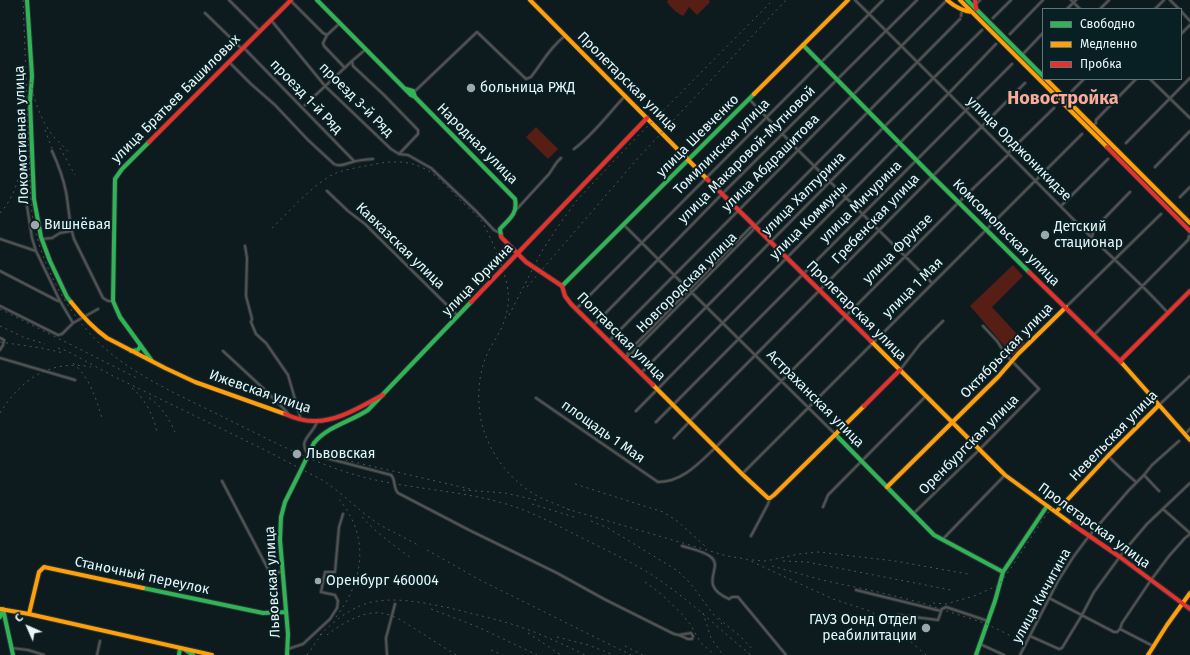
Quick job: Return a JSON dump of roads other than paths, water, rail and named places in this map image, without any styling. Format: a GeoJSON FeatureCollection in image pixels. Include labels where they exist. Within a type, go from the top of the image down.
{"type":"FeatureCollection","features":[{"type":"Feature","properties":{"kind":"main road","name":"Локомотивная улица"},"geometry":{"type":"LineString","coordinates":[[28,0],[32,76],[30,124],[34,199],[42,239],[64,292],[70,302],[83,317],[101,334],[153,362]]}},
{"type":"Feature","properties":{"kind":"main road","name":"улица Братьев Башиловых"},"geometry":{"type":"LineString","coordinates":[[113,301],[114,194],[116,175],[290,0]]}},
{"type":"Feature","properties":{"kind":"main road","name":"Народная улица"},"geometry":{"type":"LineString","coordinates":[[317,0],[411,95],[414,95],[515,198],[517,204],[516,210]]}},
{"type":"Feature","properties":{"kind":"main road","name":"Пролетарская улица"},"geometry":{"type":"LineString","coordinates":[[530,0],[706,178],[1005,475],[1190,609]]}},
{"type":"Feature","properties":{"kind":"main road","name":"улица Шевченко"},"geometry":{"type":"LineString","coordinates":[[562,286],[750,100],[848,0]]}},
{"type":"Feature","properties":{"kind":"main road"},"geometry":{"type":"LineString","coordinates":[[947,0],[956,8],[962,10],[976,5]]}},
{"type":"Feature","properties":{"kind":"main road"},"geometry":{"type":"LineString","coordinates":[[960,0],[976,5],[1042,75]]}},
{"type":"Feature","properties":{"kind":"main road"},"geometry":{"type":"LineString","coordinates":[[967,0],[976,5],[1042,76]]}},
{"type":"Feature","properties":{"kind":"main road","name":"Комсомольская улица"},"geometry":{"type":"LineString","coordinates":[[803,45],[932,176],[1094,335],[1159,404],[1190,440]]}},
{"type":"Feature","properties":{"kind":"main road"},"geometry":{"type":"LineString","coordinates":[[1046,80],[1190,234]]}},
{"type":"Feature","properties":{"kind":"main road"},"geometry":{"type":"LineString","coordinates":[[1047,80],[1190,223]]}},
{"type":"Feature","properties":{"kind":"main road","name":"улица Юркина"},"geometry":{"type":"LineString","coordinates":[[314,443],[318,437],[326,431],[361,415],[368,410],[647,118]]}},
{"type":"Feature","properties":{"kind":"main road"},"geometry":{"type":"LineString","coordinates":[[500,233],[502,226],[516,210]]}},
{"type":"Feature","properties":{"kind":"main road","name":"Полтавская улица"},"geometry":{"type":"LineString","coordinates":[[500,233],[502,238],[518,254],[562,286],[562,292],[576,309],[742,474],[770,498]]}},
{"type":"Feature","properties":{"kind":"main road"},"geometry":{"type":"LineString","coordinates":[[1120,362],[1190,291]]}},
{"type":"Feature","properties":{"kind":"main road"},"geometry":{"type":"LineString","coordinates":[[113,301],[120,317],[153,362]]}},
{"type":"Feature","properties":{"kind":"main road","name":"Октябрьская улица"},"geometry":{"type":"LineString","coordinates":[[887,487],[1066,307]]}},
{"type":"Feature","properties":{"kind":"main road"},"geometry":{"type":"LineString","coordinates":[[131,351],[138,350],[140,344]]}},
{"type":"Feature","properties":{"kind":"main road","name":"Ижевская улица"},"geometry":{"type":"LineString","coordinates":[[153,362],[195,382],[301,420],[317,422],[334,419],[383,395]]}},
{"type":"Feature","properties":{"kind":"main road"},"geometry":{"type":"LineString","coordinates":[[770,498],[900,370]]}},
{"type":"Feature","properties":{"kind":"main road","name":"Невельская улица"},"geometry":{"type":"LineString","coordinates":[[1056,512],[1159,404]]}},
{"type":"Feature","properties":{"kind":"main road"},"geometry":{"type":"LineString","coordinates":[[358,407],[363,411],[361,415]]}},
{"type":"Feature","properties":{"kind":"main road","name":"Астраханская улица"},"geometry":{"type":"LineString","coordinates":[[835,434],[934,535],[1003,572]]}},
{"type":"Feature","properties":{"kind":"main road","name":"Львовская улица"},"geometry":{"type":"LineString","coordinates":[[287,655],[288,634],[280,540],[281,513],[314,443]]}},
{"type":"Feature","properties":{"kind":"main road"},"geometry":{"type":"LineString","coordinates":[[976,655],[1003,572],[1047,506]]}},
{"type":"Feature","properties":{"kind":"main road","name":"Станочный переулок"},"geometry":{"type":"LineString","coordinates":[[29,614],[39,572],[44,567],[263,613],[286,612]]}},
{"type":"Feature","properties":{"kind":"main road"},"geometry":{"type":"LineString","coordinates":[[1149,655],[1153,646],[1190,592]]}},
{"type":"Feature","properties":{"kind":"main road"},"geometry":{"type":"LineString","coordinates":[[1,609],[182,648],[197,654],[212,655]]}},
{"type":"Feature","properties":{"kind":"main road"},"geometry":{"type":"LineString","coordinates":[[0,617],[1,609]]}},
{"type":"Feature","properties":{"kind":"main road"},"geometry":{"type":"LineString","coordinates":[[1,609],[13,655]]}},
{"type":"Feature","properties":{"kind":"main road"},"geometry":{"type":"LineString","coordinates":[[179,655],[182,648]]}},
{"type":"Feature","properties":{"kind":"main road"},"geometry":{"type":"LineString","coordinates":[[182,648],[193,655]]}},
{"type":"Feature","properties":{"kind":"street"},"geometry":{"type":"LineString","coordinates":[[229,0],[260,31]]}},
{"type":"Feature","properties":{"kind":"street"},"geometry":{"type":"LineString","coordinates":[[290,0],[323,33],[327,35]]}},
{"type":"Feature","properties":{"kind":"street","name":"улица Орджоникидзе"},"geometry":{"type":"LineString","coordinates":[[855,0],[1115,260],[1143,286],[1168,313]]}},
{"type":"Feature","properties":{"kind":"street","name":"Томилинская улица"},"geometry":{"type":"LineString","coordinates":[[576,309],[883,0]]}},
{"type":"Feature","properties":{"kind":"street","name":"улица Макаровой-Мутновой"},"geometry":{"type":"LineString","coordinates":[[593,326],[722,194],[916,0]]}},
{"type":"Feature","properties":{"kind":"street","name":"улица Абдрашитова"},"geometry":{"type":"LineString","coordinates":[[609,341],[947,0]]}},
{"type":"Feature","properties":{"kind":"street"},"geometry":{"type":"LineString","coordinates":[[994,18],[1011,0]]}},
{"type":"Feature","properties":{"kind":"street"},"geometry":{"type":"LineString","coordinates":[[1010,34],[1042,0]]}},
{"type":"Feature","properties":{"kind":"street"},"geometry":{"type":"LineString","coordinates":[[1071,0],[1075,1]]}},
{"type":"Feature","properties":{"kind":"street"},"geometry":{"type":"LineString","coordinates":[[1101,8],[1109,0]]}},
{"type":"Feature","properties":{"kind":"street"},"geometry":{"type":"LineString","coordinates":[[1155,8],[1164,0]]}},
{"type":"Feature","properties":{"kind":"street"},"geometry":{"type":"LineString","coordinates":[[1170,0],[1178,8]]}},
{"type":"Feature","properties":{"kind":"street","name":"Новгородская улица"},"geometry":{"type":"LineString","coordinates":[[626,358],[754,230],[755,226],[918,62],[960,17],[962,10]]}},
{"type":"Feature","properties":{"kind":"street"},"geometry":{"type":"LineString","coordinates":[[1182,12],[1190,21]]}},
{"type":"Feature","properties":{"kind":"street","name":"проезд 1-й Ряд"},"geometry":{"type":"LineString","coordinates":[[205,13],[243,48],[354,161]]}},
{"type":"Feature","properties":{"kind":"street","name":"проезд 3-й Ряд"},"geometry":{"type":"LineString","coordinates":[[271,20],[325,86],[395,152],[399,154]]}},
{"type":"Feature","properties":{"kind":"street"},"geometry":{"type":"LineString","coordinates":[[340,22],[327,35],[323,43],[324,46],[345,68]]}},
{"type":"Feature","properties":{"kind":"street"},"geometry":{"type":"LineString","coordinates":[[1182,33],[1190,25]]}},
{"type":"Feature","properties":{"kind":"street","name":"улица Халтурина"},"geometry":{"type":"LineString","coordinates":[[641,373],[982,30]]}},
{"type":"Feature","properties":{"kind":"street"},"geometry":{"type":"LineString","coordinates":[[414,95],[477,32],[526,79],[531,77],[552,48],[566,35]]}},
{"type":"Feature","properties":{"kind":"street"},"geometry":{"type":"LineString","coordinates":[[1022,55],[1042,34]]}},
{"type":"Feature","properties":{"kind":"street","name":"улица Коммуны"},"geometry":{"type":"LineString","coordinates":[[636,411],[996,44]]}},
{"type":"Feature","properties":{"kind":"street"},"geometry":{"type":"LineString","coordinates":[[305,105],[366,49]]}},
{"type":"Feature","properties":{"kind":"street"},"geometry":{"type":"LineString","coordinates":[[352,61],[353,66],[418,130],[418,134],[399,154]]}},
{"type":"Feature","properties":{"kind":"street"},"geometry":{"type":"LineString","coordinates":[[229,62],[275,105],[308,140],[334,164],[339,166],[354,161],[373,159]]}},
{"type":"Feature","properties":{"kind":"street","name":"улица Мичурина"},"geometry":{"type":"LineString","coordinates":[[656,422],[1012,64]]}},
{"type":"Feature","properties":{"kind":"street"},"geometry":{"type":"LineString","coordinates":[[1126,143],[1190,78]]}},
{"type":"Feature","properties":{"kind":"street"},"geometry":{"type":"LineString","coordinates":[[1072,91],[1083,80]]}},
{"type":"Feature","properties":{"kind":"street"},"geometry":{"type":"LineString","coordinates":[[1093,126],[1096,123],[1096,120],[1135,80]]}},
{"type":"Feature","properties":{"kind":"street"},"geometry":{"type":"LineString","coordinates":[[1151,80],[1190,118]]}},
{"type":"Feature","properties":{"kind":"street","name":"Гребенская улица"},"geometry":{"type":"LineString","coordinates":[[674,438],[932,176],[1026,83]]}},
{"type":"Feature","properties":{"kind":"street"},"geometry":{"type":"LineString","coordinates":[[574,149],[599,126],[625,96]]}},
{"type":"Feature","properties":{"kind":"street"},"geometry":{"type":"LineString","coordinates":[[750,100],[782,134],[932,283]]}},
{"type":"Feature","properties":{"kind":"street","name":"улица Фрунзе"},"geometry":{"type":"LineString","coordinates":[[658,482],[680,477],[694,468],[1054,108]]}},
{"type":"Feature","properties":{"kind":"street"},"geometry":{"type":"LineString","coordinates":[[1155,167],[1190,131]]}},
{"type":"Feature","properties":{"kind":"street","name":"улица 1 Мая"},"geometry":{"type":"LineString","coordinates":[[742,474],[1082,134]]}},
{"type":"Feature","properties":{"kind":"street"},"geometry":{"type":"LineString","coordinates":[[52,151],[61,171],[71,231],[74,239],[103,298],[108,301],[113,301]]}},
{"type":"Feature","properties":{"kind":"street","name":"Полтавская улица"},"geometry":{"type":"LineString","coordinates":[[399,154],[408,155],[431,168],[494,230],[500,233]]}},
{"type":"Feature","properties":{"kind":"street"},"geometry":{"type":"LineString","coordinates":[[516,210],[549,174],[561,158]]}},
{"type":"Feature","properties":{"kind":"street"},"geometry":{"type":"LineString","coordinates":[[1061,206],[1108,159]]}},
{"type":"Feature","properties":{"kind":"street"},"geometry":{"type":"LineString","coordinates":[[1180,197],[1190,187]]}},
{"type":"Feature","properties":{"kind":"street","name":"Кавказская улица"},"geometry":{"type":"LineString","coordinates":[[327,191],[365,224],[458,316]]}},
{"type":"Feature","properties":{"kind":"street"},"geometry":{"type":"LineString","coordinates":[[1092,237],[1095,228],[1130,192]]}},
{"type":"Feature","properties":{"kind":"street"},"geometry":{"type":"LineString","coordinates":[[25,194],[32,238],[36,251],[60,301],[73,323]]}},
{"type":"Feature","properties":{"kind":"street","name":"Октябрьская улица"},"geometry":{"type":"LineString","coordinates":[[1066,307],[1161,214]]}},
{"type":"Feature","properties":{"kind":"street","name":"Астраханская улица"},"geometry":{"type":"LineString","coordinates":[[624,225],[835,434]]}},
{"type":"Feature","properties":{"kind":"street","name":"Новгородская улица"},"geometry":{"type":"LineString","coordinates":[[626,358],[629,351],[751,227],[755,226]]}},
{"type":"Feature","properties":{"kind":"street"},"geometry":{"type":"LineString","coordinates":[[1085,230],[1095,228]]}},
{"type":"Feature","properties":{"kind":"street"},"geometry":{"type":"LineString","coordinates":[[42,239],[52,238],[60,233],[71,231]]}},
{"type":"Feature","properties":{"kind":"street"},"geometry":{"type":"LineString","coordinates":[[1094,335],[1188,240],[1190,234]]}},
{"type":"Feature","properties":{"kind":"street"},"geometry":{"type":"LineString","coordinates":[[0,239],[36,251]]}},
{"type":"Feature","properties":{"kind":"street"},"geometry":{"type":"LineString","coordinates":[[245,246],[247,258],[246,296],[251,315],[251,322],[256,334],[266,343],[288,374],[301,420]]}},
{"type":"Feature","properties":{"kind":"street"},"geometry":{"type":"LineString","coordinates":[[0,271],[60,301]]}},
{"type":"Feature","properties":{"kind":"street"},"geometry":{"type":"LineString","coordinates":[[0,306],[58,335],[62,334],[73,323],[98,309]]}},
{"type":"Feature","properties":{"kind":"street"},"geometry":{"type":"LineString","coordinates":[[900,370],[920,344],[943,321]]}},
{"type":"Feature","properties":{"kind":"street"},"geometry":{"type":"LineString","coordinates":[[983,326],[997,341],[1012,361]]}},
{"type":"Feature","properties":{"kind":"street"},"geometry":{"type":"LineString","coordinates":[[0,338],[4,340],[4,342],[0,350]]}},
{"type":"Feature","properties":{"kind":"street"},"geometry":{"type":"LineString","coordinates":[[223,351],[264,389],[287,412],[290,417]]}},
{"type":"Feature","properties":{"kind":"street"},"geometry":{"type":"LineString","coordinates":[[0,358],[75,380]]}},
{"type":"Feature","properties":{"kind":"street","name":"Оренбургская улица"},"geometry":{"type":"LineString","coordinates":[[913,514],[1039,389],[1012,361]]}},
{"type":"Feature","properties":{"kind":"street","name":"Невельская улица"},"geometry":{"type":"LineString","coordinates":[[1159,404],[1190,376]]}},
{"type":"Feature","properties":{"kind":"street"},"geometry":{"type":"LineString","coordinates":[[823,506],[828,495],[926,396]]}},
{"type":"Feature","properties":{"kind":"street","name":"площадь 1 Мая"},"geometry":{"type":"LineString","coordinates":[[536,398],[658,482]]}},
{"type":"Feature","properties":{"kind":"street"},"geometry":{"type":"LineString","coordinates":[[317,422],[303,447],[307,453],[391,475],[393,476],[395,488],[398,493],[674,634],[691,633],[693,636],[692,639],[688,639],[679,634]]}},
{"type":"Feature","properties":{"kind":"street"},"geometry":{"type":"LineString","coordinates":[[1185,434],[1190,430]]}},
{"type":"Feature","properties":{"kind":"street","name":"улица Кичигина"},"geometry":{"type":"LineString","coordinates":[[1020,655],[1069,562],[1114,506],[1152,465],[1179,440]]}},
{"type":"Feature","properties":{"kind":"street"},"geometry":{"type":"LineString","coordinates":[[1108,456],[1136,482]]}},
{"type":"Feature","properties":{"kind":"street"},"geometry":{"type":"LineString","coordinates":[[942,540],[1005,475]]}},
{"type":"Feature","properties":{"kind":"street"},"geometry":{"type":"LineString","coordinates":[[1144,475],[1159,491]]}},
{"type":"Feature","properties":{"kind":"street"},"geometry":{"type":"LineString","coordinates":[[222,481],[269,571],[272,573],[282,572]]}},
{"type":"Feature","properties":{"kind":"street"},"geometry":{"type":"LineString","coordinates":[[1030,636],[1059,649],[1062,648],[1094,592],[1120,557],[1140,532],[1190,483]]}},
{"type":"Feature","properties":{"kind":"street"},"geometry":{"type":"LineString","coordinates":[[751,536],[770,498]]}},
{"type":"Feature","properties":{"kind":"street"},"geometry":{"type":"LineString","coordinates":[[1049,598],[1114,632],[1117,632],[1151,580],[1169,556],[1190,533],[1163,509]]}},
{"type":"Feature","properties":{"kind":"street"},"geometry":{"type":"LineString","coordinates":[[288,649],[303,644],[330,619],[337,608],[338,601],[335,595],[322,592],[325,572],[335,572],[339,527],[343,514]]}},
{"type":"Feature","properties":{"kind":"street"},"geometry":{"type":"LineString","coordinates":[[682,546],[703,552],[711,557],[715,565],[712,586],[715,590],[728,599],[732,597],[738,598],[786,655]]}},
{"type":"Feature","properties":{"kind":"street"},"geometry":{"type":"LineString","coordinates":[[856,590],[941,611]]}},
{"type":"Feature","properties":{"kind":"street"},"geometry":{"type":"LineString","coordinates":[[386,655],[386,638],[395,604]]}},
{"type":"Feature","properties":{"kind":"street"},"geometry":{"type":"LineString","coordinates":[[898,615],[938,620],[943,607],[946,607],[988,621]]}},
{"type":"Feature","properties":{"kind":"street"},"geometry":{"type":"LineString","coordinates":[[1120,629],[1153,646]]}},
{"type":"Feature","properties":{"kind":"street"},"geometry":{"type":"LineString","coordinates":[[97,655],[100,641]]}},
{"type":"Feature","properties":{"kind":"street"},"geometry":{"type":"LineString","coordinates":[[980,644],[1004,655]]}},
{"type":"Feature","properties":{"kind":"street"},"geometry":{"type":"LineString","coordinates":[[12,648],[28,650],[44,655]]}},
{"type":"Feature","properties":{"kind":"railway"},"geometry":{"type":"LineString","coordinates":[[23,0],[31,202],[35,229],[43,256],[60,292],[82,324],[109,352],[125,364],[177,394],[312,460],[346,472],[383,482],[466,495],[506,504],[541,518],[625,559],[652,575],[684,598],[751,655]]}},
{"type":"Feature","properties":{"kind":"railway"},"geometry":{"type":"LineString","coordinates":[[509,315],[542,251],[577,200],[632,142],[773,0]]}},
{"type":"Feature","properties":{"kind":"railway"},"geometry":{"type":"LineString","coordinates":[[527,287],[639,157],[786,0]]}},
{"type":"Feature","properties":{"kind":"railway"},"geometry":{"type":"LineString","coordinates":[[31,82],[36,103],[45,124],[53,136],[70,154]]}},
{"type":"Feature","properties":{"kind":"railway"},"geometry":{"type":"LineString","coordinates":[[0,213],[13,194],[20,172],[22,126]]}},
{"type":"Feature","properties":{"kind":"railway"},"geometry":{"type":"LineString","coordinates":[[45,130],[53,151]]}},
{"type":"Feature","properties":{"kind":"railway"},"geometry":{"type":"LineString","coordinates":[[60,148],[75,175]]}},
{"type":"Feature","properties":{"kind":"railway"},"geometry":{"type":"LineString","coordinates":[[272,228],[302,198],[320,183],[328,177],[345,170],[384,163],[403,162],[427,170],[443,183],[480,219],[484,225],[497,254],[507,285],[508,308],[505,319],[485,358],[480,379],[479,405],[484,431],[493,451],[505,469],[521,485],[539,497],[572,511]]}},
{"type":"Feature","properties":{"kind":"railway"},"geometry":{"type":"LineString","coordinates":[[0,309],[137,378]]}},
{"type":"Feature","properties":{"kind":"railway"},"geometry":{"type":"LineString","coordinates":[[0,326],[23,337],[45,344]]}},
{"type":"Feature","properties":{"kind":"railway"},"geometry":{"type":"LineString","coordinates":[[0,342],[64,353]]}},
{"type":"Feature","properties":{"kind":"railway"},"geometry":{"type":"LineString","coordinates":[[58,348],[67,351],[113,376],[265,450],[324,481],[380,525],[418,545]]}},
{"type":"Feature","properties":{"kind":"railway"},"geometry":{"type":"LineString","coordinates":[[73,363],[85,376],[89,383],[103,421]]}},
{"type":"Feature","properties":{"kind":"railway"},"geometry":{"type":"LineString","coordinates":[[0,413],[17,390],[38,374],[63,366],[76,365],[91,367]]}},
{"type":"Feature","properties":{"kind":"railway"},"geometry":{"type":"LineString","coordinates":[[132,388],[148,408],[157,432]]}},
{"type":"Feature","properties":{"kind":"railway"},"geometry":{"type":"LineString","coordinates":[[149,398],[154,401],[168,418],[175,432]]}},
{"type":"Feature","properties":{"kind":"railway"},"geometry":{"type":"LineString","coordinates":[[328,456],[470,489]]}},
{"type":"Feature","properties":{"kind":"railway"},"geometry":{"type":"LineString","coordinates":[[575,484],[663,512],[677,521],[708,548]]}},
{"type":"Feature","properties":{"kind":"railway"},"geometry":{"type":"LineString","coordinates":[[463,490],[505,493],[540,501]]}},
{"type":"Feature","properties":{"kind":"railway"},"geometry":{"type":"LineString","coordinates":[[336,617],[346,602],[353,587],[358,572],[360,557],[359,541],[355,526],[348,511],[337,497]]}},
{"type":"Feature","properties":{"kind":"railway"},"geometry":{"type":"LineString","coordinates":[[933,603],[946,604],[974,596],[999,585],[1046,515],[1062,497]]}},
{"type":"Feature","properties":{"kind":"railway"},"geometry":{"type":"LineString","coordinates":[[532,504],[574,517]]}},
{"type":"Feature","properties":{"kind":"railway"},"geometry":{"type":"LineString","coordinates":[[567,509],[727,556],[746,559],[833,599],[870,611],[895,628],[926,655]]}},
{"type":"Feature","properties":{"kind":"railway"},"geometry":{"type":"LineString","coordinates":[[362,517],[379,534],[411,558]]}},
{"type":"Feature","properties":{"kind":"railway"},"geometry":{"type":"LineString","coordinates":[[591,521],[608,528],[678,571],[691,584],[722,624]]}},
{"type":"Feature","properties":{"kind":"railway"},"geometry":{"type":"LineString","coordinates":[[427,550],[480,580],[631,655]]}},
{"type":"Feature","properties":{"kind":"railway"},"geometry":{"type":"LineString","coordinates":[[752,560],[766,561],[799,554],[818,552],[895,561],[968,574]]}},
{"type":"Feature","properties":{"kind":"railway"},"geometry":{"type":"LineString","coordinates":[[783,561],[807,562],[951,590]]}},
{"type":"Feature","properties":{"kind":"railway"},"geometry":{"type":"LineString","coordinates":[[772,566],[822,580],[919,602],[987,624],[1013,637]]}},
{"type":"Feature","properties":{"kind":"railway"},"geometry":{"type":"LineString","coordinates":[[645,582],[660,593],[681,613],[690,624],[701,643],[715,655]]}},
{"type":"Feature","properties":{"kind":"railway"},"geometry":{"type":"LineString","coordinates":[[320,635],[342,616],[354,609],[368,603],[399,600],[450,608],[510,623],[544,636],[585,655]]}},
{"type":"Feature","properties":{"kind":"railway"},"geometry":{"type":"LineString","coordinates":[[431,609],[478,627],[537,655]]}},
{"type":"Feature","properties":{"kind":"railway"},"geometry":{"type":"LineString","coordinates":[[327,635],[359,616],[381,613],[401,620],[456,655]]}},
{"type":"Feature","properties":{"kind":"railway"},"geometry":{"type":"LineString","coordinates":[[703,613],[711,638],[723,655]]}},
{"type":"Feature","properties":{"kind":"railway"},"geometry":{"type":"LineString","coordinates":[[719,618],[740,636],[754,651]]}},
{"type":"Feature","properties":{"kind":"railway"},"geometry":{"type":"LineString","coordinates":[[307,655],[323,632]]}},
{"type":"Feature","properties":{"kind":"railway"},"geometry":{"type":"LineString","coordinates":[[528,633],[561,655]]}},
{"type":"Feature","properties":{"kind":"railway"},"geometry":{"type":"LineString","coordinates":[[557,637],[588,645],[614,655]]}},
{"type":"Feature","properties":{"kind":"railway"},"geometry":{"type":"LineString","coordinates":[[625,646],[643,655]]}},
{"type":"Feature","properties":{"kind":"railway"},"geometry":{"type":"LineString","coordinates":[[491,650],[502,655]]}},
{"type":"Feature","properties":{"kind":"place","name":"больница РЖД"},"geometry":{"type":"Point","coordinates":[471,88]}},
{"type":"Feature","properties":{"kind":"place","name":"Вишнёвая"},"geometry":{"type":"Point","coordinates":[35,225]}},
{"type":"Feature","properties":{"kind":"place","name":"Детский стационар"},"geometry":{"type":"Point","coordinates":[1045,235]}},
{"type":"Feature","properties":{"kind":"place","name":"Львовская"},"geometry":{"type":"Point","coordinates":[297,454]}},
{"type":"Feature","properties":{"kind":"place","name":"Оренбург 460004"},"geometry":{"type":"Point","coordinates":[318,581]}},
{"type":"Feature","properties":{"kind":"place","name":"ГАУЗ Оонд Отдел реабилитации"},"geometry":{"type":"Point","coordinates":[926,628]}},
{"type":"Feature","properties":{"kind":"district","name":"Новостройка"},"geometry":{"type":"Point","coordinates":[1063,99]}}]}
